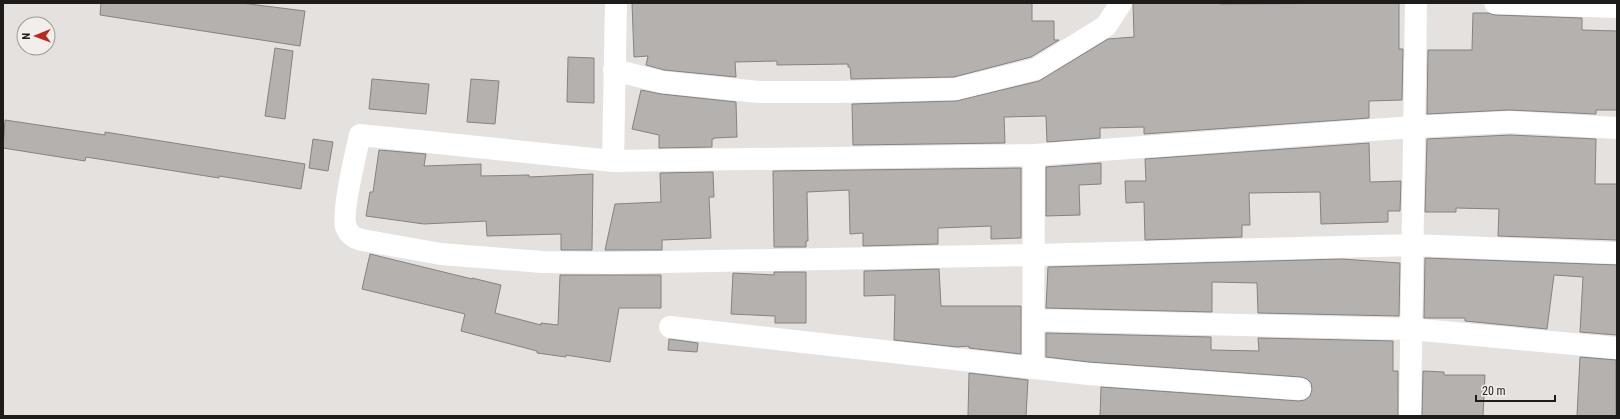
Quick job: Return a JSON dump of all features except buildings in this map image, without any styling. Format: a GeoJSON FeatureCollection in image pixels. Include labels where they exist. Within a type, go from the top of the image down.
{"type":"FeatureCollection","features":[{"type":"Feature","properties":{"kind":"street"},"geometry":{"type":"LineString","coordinates":[[613,161],[616,3]]}},
{"type":"Feature","properties":{"kind":"street"},"geometry":{"type":"LineString","coordinates":[[614,70],[662,82],[759,92],[956,89],[1036,69],[1106,26],[1121,3]]}},
{"type":"Feature","properties":{"kind":"street"},"geometry":{"type":"LineString","coordinates":[[1410,416],[1416,3]]}},
{"type":"Feature","properties":{"kind":"street"},"geometry":{"type":"LineString","coordinates":[[1495,3],[1617,7]]}},
{"type":"Feature","properties":{"kind":"street"},"geometry":{"type":"LineString","coordinates":[[1617,128],[1510,122],[1034,155],[613,161],[360,135],[344,213],[346,227],[352,237],[362,240],[441,254],[542,262],[612,263],[1034,255],[1412,245],[1617,254]]}},
{"type":"Feature","properties":{"kind":"street"},"geometry":{"type":"LineString","coordinates":[[1033,368],[1034,155]]}},
{"type":"Feature","properties":{"kind":"street"},"geometry":{"type":"LineString","coordinates":[[1033,320],[1411,329],[1617,348]]}},
{"type":"Feature","properties":{"kind":"street"},"geometry":{"type":"LineString","coordinates":[[670,327],[1088,374],[1300,389]]}}]}
